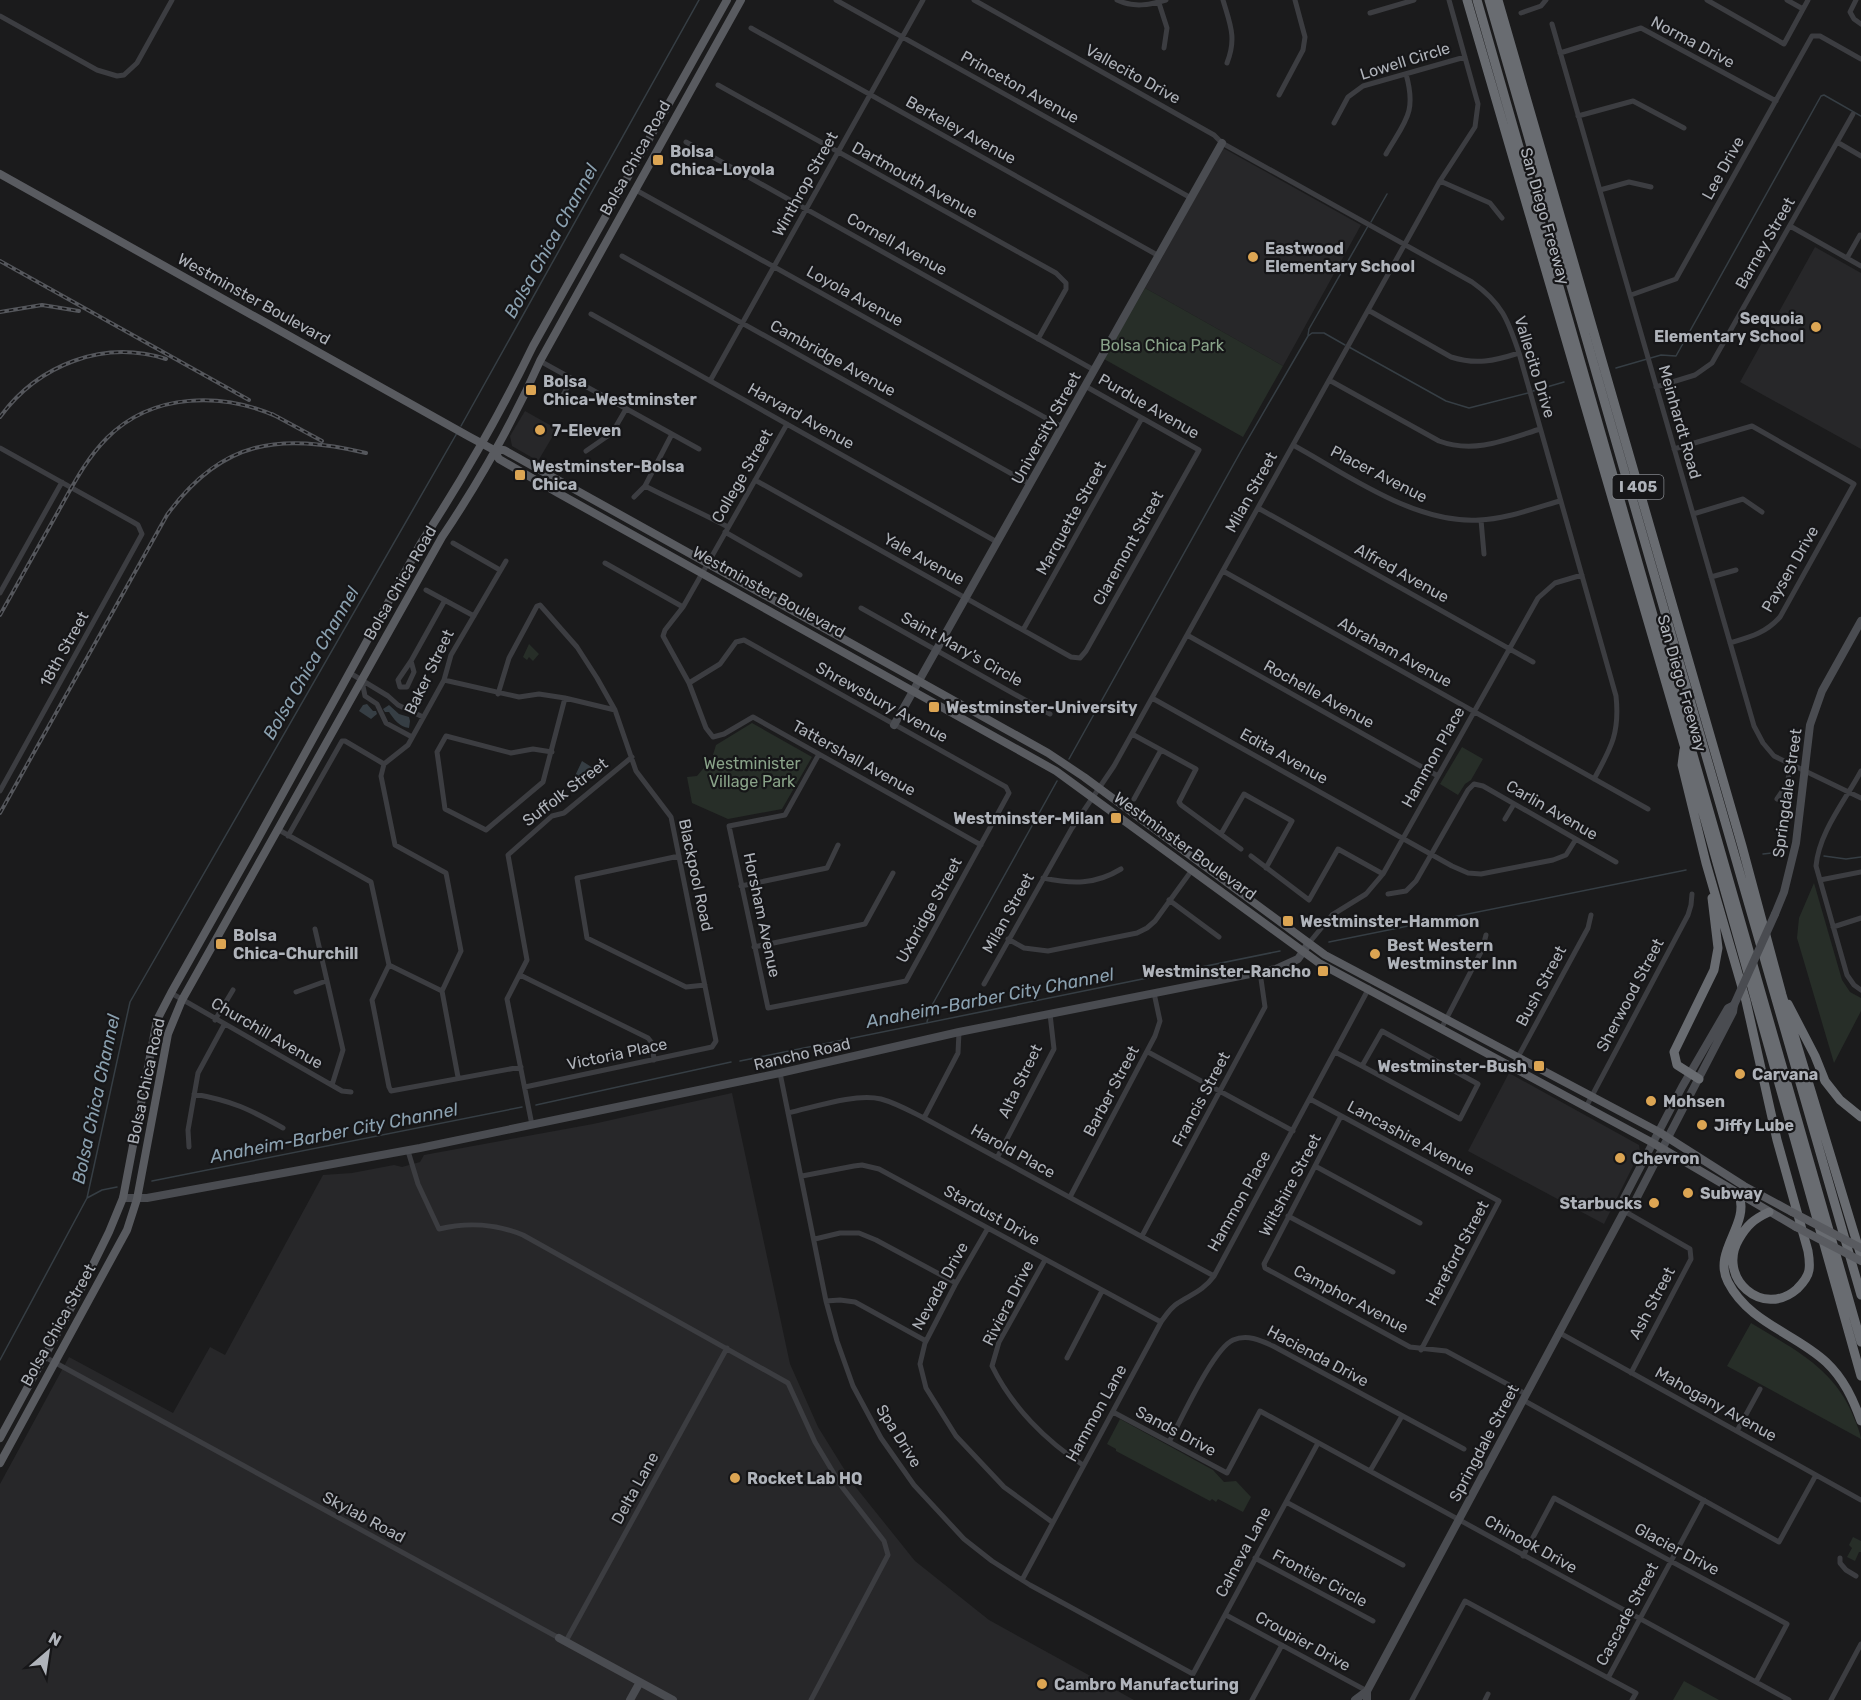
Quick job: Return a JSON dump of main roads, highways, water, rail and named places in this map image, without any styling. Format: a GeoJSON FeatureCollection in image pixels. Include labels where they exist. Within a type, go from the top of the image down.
{"type":"FeatureCollection","features":[{"type":"Feature","properties":{"kind":"highway","name":"San Diego Freeway"},"geometry":{"type":"LineString","coordinates":[[1467,0],[1684,745],[1861,1376]]}},
{"type":"Feature","properties":{"kind":"highway"},"geometry":{"type":"LineString","coordinates":[[1477,0],[1861,1342]]}},
{"type":"Feature","properties":{"kind":"highway"},"geometry":{"type":"LineString","coordinates":[[1489,0],[1861,1295]]}},
{"type":"Feature","properties":{"kind":"highway","name":"San Diego Freeway"},"geometry":{"type":"LineString","coordinates":[[1498,0],[1742,846],[1782,995],[1861,1256]]}},
{"type":"Feature","properties":{"kind":"highway"},"geometry":{"type":"LineString","coordinates":[[1684,745],[1682,765],[1706,863],[1746,1001],[1777,1140],[1808,1251],[1809,1270],[1805,1280],[1790,1294],[1773,1299],[1756,1296],[1746,1289],[1738,1280],[1733,1264],[1736,1245],[1748,1224],[1769,1212]]}},
{"type":"Feature","properties":{"kind":"highway"},"geometry":{"type":"LineString","coordinates":[[1699,1079],[1677,1065],[1674,1052],[1709,983],[1717,956],[1717,930],[1706,863]]}},
{"type":"Feature","properties":{"kind":"highway"},"geometry":{"type":"LineString","coordinates":[[1782,995],[1792,1009],[1825,1081],[1840,1100],[1861,1117]]}},
{"type":"Feature","properties":{"kind":"highway"},"geometry":{"type":"LineString","coordinates":[[1739,1195],[1743,1204],[1742,1215],[1725,1255],[1724,1270],[1735,1296],[1751,1312],[1802,1344],[1828,1364],[1846,1385],[1861,1421]]}},
{"type":"Feature","properties":{"kind":"main road","name":"Bolsa Chica Road"},"geometry":{"type":"LineString","coordinates":[[123,1198],[157,1020],[421,543],[481,443],[727,0]]}},
{"type":"Feature","properties":{"kind":"main road","name":"Bolsa Chica Road"},"geometry":{"type":"LineString","coordinates":[[137,1199],[168,1034],[182,1000],[362,679],[525,396],[540,361],[741,0]]}},
{"type":"Feature","properties":{"kind":"main road"},"geometry":{"type":"LineString","coordinates":[[600,225],[607,223],[625,192],[634,189],[633,177],[653,141],[651,136]]}},
{"type":"Feature","properties":{"kind":"main road","name":"Westminster Boulevard"},"geometry":{"type":"LineString","coordinates":[[0,174],[494,450],[500,459],[1056,771],[1319,963],[1446,1020],[1659,1132],[1744,1186],[1861,1248]]}},
{"type":"Feature","properties":{"kind":"main road","name":"Westminster Boulevard"},"geometry":{"type":"LineString","coordinates":[[494,450],[504,450],[920,680],[1054,757],[1325,955],[1371,986],[1441,1029],[1653,1143],[1739,1195],[1861,1261]]}},
{"type":"Feature","properties":{"kind":"main road"},"geometry":{"type":"LineString","coordinates":[[255,844],[260,844],[269,829],[279,830],[273,813]]}},
{"type":"Feature","properties":{"kind":"main road","name":"Bolsa Chica Street"},"geometry":{"type":"LineString","coordinates":[[0,1438],[84,1283],[123,1198]]}},
{"type":"Feature","properties":{"kind":"main road","name":"Bolsa Chica Street"},"geometry":{"type":"LineString","coordinates":[[0,1463],[119,1244],[137,1199]]}},
{"type":"Feature","properties":{"kind":"waterway","name":"Bolsa Chica Channel"},"geometry":{"type":"LineString","coordinates":[[461,426],[699,0]]}},
{"type":"Feature","properties":{"kind":"waterway"},"geometry":{"type":"LineString","coordinates":[[1616,368],[1661,355],[1676,356],[1821,96],[1824,95],[1861,116]]}},
{"type":"Feature","properties":{"kind":"waterway"},"geometry":{"type":"LineString","coordinates":[[1371,222],[1387,194]]}},
{"type":"Feature","properties":{"kind":"waterway"},"geometry":{"type":"LineString","coordinates":[[1308,335],[1309,329],[1368,226]]}},
{"type":"Feature","properties":{"kind":"waterway"},"geometry":{"type":"LineString","coordinates":[[1069,759],[1308,336],[1312,333],[1324,333],[1345,345]]}},
{"type":"Feature","properties":{"kind":"waterway"},"geometry":{"type":"LineString","coordinates":[[1349,347],[1446,401],[1469,408],[1528,393]]}},
{"type":"Feature","properties":{"kind":"waterway"},"geometry":{"type":"LineString","coordinates":[[1533,391],[1564,382]]}},
{"type":"Feature","properties":{"kind":"waterway","name":"Bolsa Chica Channel"},"geometry":{"type":"LineString","coordinates":[[0,1360],[87,1198],[130,1002],[457,433]]}},
{"type":"Feature","properties":{"kind":"waterway"},"geometry":{"type":"LineString","coordinates":[[927,1022],[931,1007],[1057,781]]}},
{"type":"Feature","properties":{"kind":"waterway"},"geometry":{"type":"LineString","coordinates":[[1763,854],[1772,853]]}},
{"type":"Feature","properties":{"kind":"waterway","name":"Anaheim-Barber City Channel"},"geometry":{"type":"LineString","coordinates":[[1824,856],[1846,859],[1861,857]]}},
{"type":"Feature","properties":{"kind":"waterway","name":"Anaheim-Barber City Channel"},"geometry":{"type":"LineString","coordinates":[[1329,942],[1686,870]]}},
{"type":"Feature","properties":{"kind":"waterway","name":"Anaheim-Barber City Channel"},"geometry":{"type":"LineString","coordinates":[[740,1061],[1280,951]]}},
{"type":"Feature","properties":{"kind":"waterway","name":"Anaheim-Barber City Channel"},"geometry":{"type":"LineString","coordinates":[[536,1105],[731,1062]]}},
{"type":"Feature","properties":{"kind":"waterway","name":"Anaheim-Barber City Channel"},"geometry":{"type":"LineString","coordinates":[[152,1181],[522,1107]]}},
{"type":"Feature","properties":{"kind":"waterway","name":"Anaheim-Barber City Channel"},"geometry":{"type":"LineString","coordinates":[[87,1198],[102,1190],[117,1187]]}},
{"type":"Feature","properties":{"kind":"railway"},"geometry":{"type":"LineString","coordinates":[[0,261],[249,400]]}},
{"type":"Feature","properties":{"kind":"railway"},"geometry":{"type":"LineString","coordinates":[[0,312],[42,305],[79,311]]}},
{"type":"Feature","properties":{"kind":"railway"},"geometry":{"type":"LineString","coordinates":[[0,417],[33,383],[74,361],[119,352],[166,359]]}},
{"type":"Feature","properties":{"kind":"railway"},"geometry":{"type":"LineString","coordinates":[[0,615],[86,463],[99,446],[125,423],[145,412],[189,401],[235,403],[278,417]]}},
{"type":"Feature","properties":{"kind":"railway"},"geometry":{"type":"LineString","coordinates":[[272,414],[322,441]]}},
{"type":"Feature","properties":{"kind":"railway"},"geometry":{"type":"LineString","coordinates":[[0,813],[167,515],[188,490],[209,470],[231,457],[255,448],[280,444],[306,444],[366,453]]}},
{"type":"Feature","properties":{"kind":"place","name":"Bolsa Chica-Loyola"},"geometry":{"type":"Point","coordinates":[658,160]}},
{"type":"Feature","properties":{"kind":"place","name":"Eastwood Elementary School"},"geometry":{"type":"Point","coordinates":[1253,257]}},
{"type":"Feature","properties":{"kind":"place","name":"Sequoia Elementary School"},"geometry":{"type":"Point","coordinates":[1816,327]}},
{"type":"Feature","properties":{"kind":"place","name":"Bolsa Chica-Westminster"},"geometry":{"type":"Point","coordinates":[531,390]}},
{"type":"Feature","properties":{"kind":"place","name":"7-Eleven"},"geometry":{"type":"Point","coordinates":[540,430]}},
{"type":"Feature","properties":{"kind":"place","name":"Westminster-Bolsa Chica"},"geometry":{"type":"Point","coordinates":[520,475]}},
{"type":"Feature","properties":{"kind":"place","name":"Westminster-University"},"geometry":{"type":"Point","coordinates":[934,707]}},
{"type":"Feature","properties":{"kind":"place","name":"Westminster-Milan"},"geometry":{"type":"Point","coordinates":[1116,818]}},
{"type":"Feature","properties":{"kind":"place","name":"Westminster-Hammon"},"geometry":{"type":"Point","coordinates":[1288,921]}},
{"type":"Feature","properties":{"kind":"place","name":"Bolsa Chica-Churchill"},"geometry":{"type":"Point","coordinates":[221,944]}},
{"type":"Feature","properties":{"kind":"place","name":"Best Western Westminster Inn"},"geometry":{"type":"Point","coordinates":[1375,954]}},
{"type":"Feature","properties":{"kind":"place","name":"Westminster-Rancho"},"geometry":{"type":"Point","coordinates":[1323,971]}},
{"type":"Feature","properties":{"kind":"place","name":"Westminster-Bush"},"geometry":{"type":"Point","coordinates":[1539,1066]}},
{"type":"Feature","properties":{"kind":"place","name":"Carvana"},"geometry":{"type":"Point","coordinates":[1740,1074]}},
{"type":"Feature","properties":{"kind":"place","name":"Mohsen"},"geometry":{"type":"Point","coordinates":[1651,1101]}},
{"type":"Feature","properties":{"kind":"place","name":"Jiffy Lube"},"geometry":{"type":"Point","coordinates":[1702,1125]}},
{"type":"Feature","properties":{"kind":"place","name":"Chevron"},"geometry":{"type":"Point","coordinates":[1620,1158]}},
{"type":"Feature","properties":{"kind":"place","name":"Subway"},"geometry":{"type":"Point","coordinates":[1688,1193]}},
{"type":"Feature","properties":{"kind":"place","name":"Starbucks"},"geometry":{"type":"Point","coordinates":[1654,1203]}},
{"type":"Feature","properties":{"kind":"place","name":"Rocket Lab HQ"},"geometry":{"type":"Point","coordinates":[735,1478]}},
{"type":"Feature","properties":{"kind":"place","name":"Cambro Manufacturing"},"geometry":{"type":"Point","coordinates":[1042,1684]}},
{"type":"Feature","properties":{"kind":"park label","name":"Bolsa Chica Park"},"geometry":{"type":"Point","coordinates":[1162,345]}},
{"type":"Feature","properties":{"kind":"park label","name":"Westminister Village Park"},"geometry":{"type":"Point","coordinates":[752,772]}}]}
